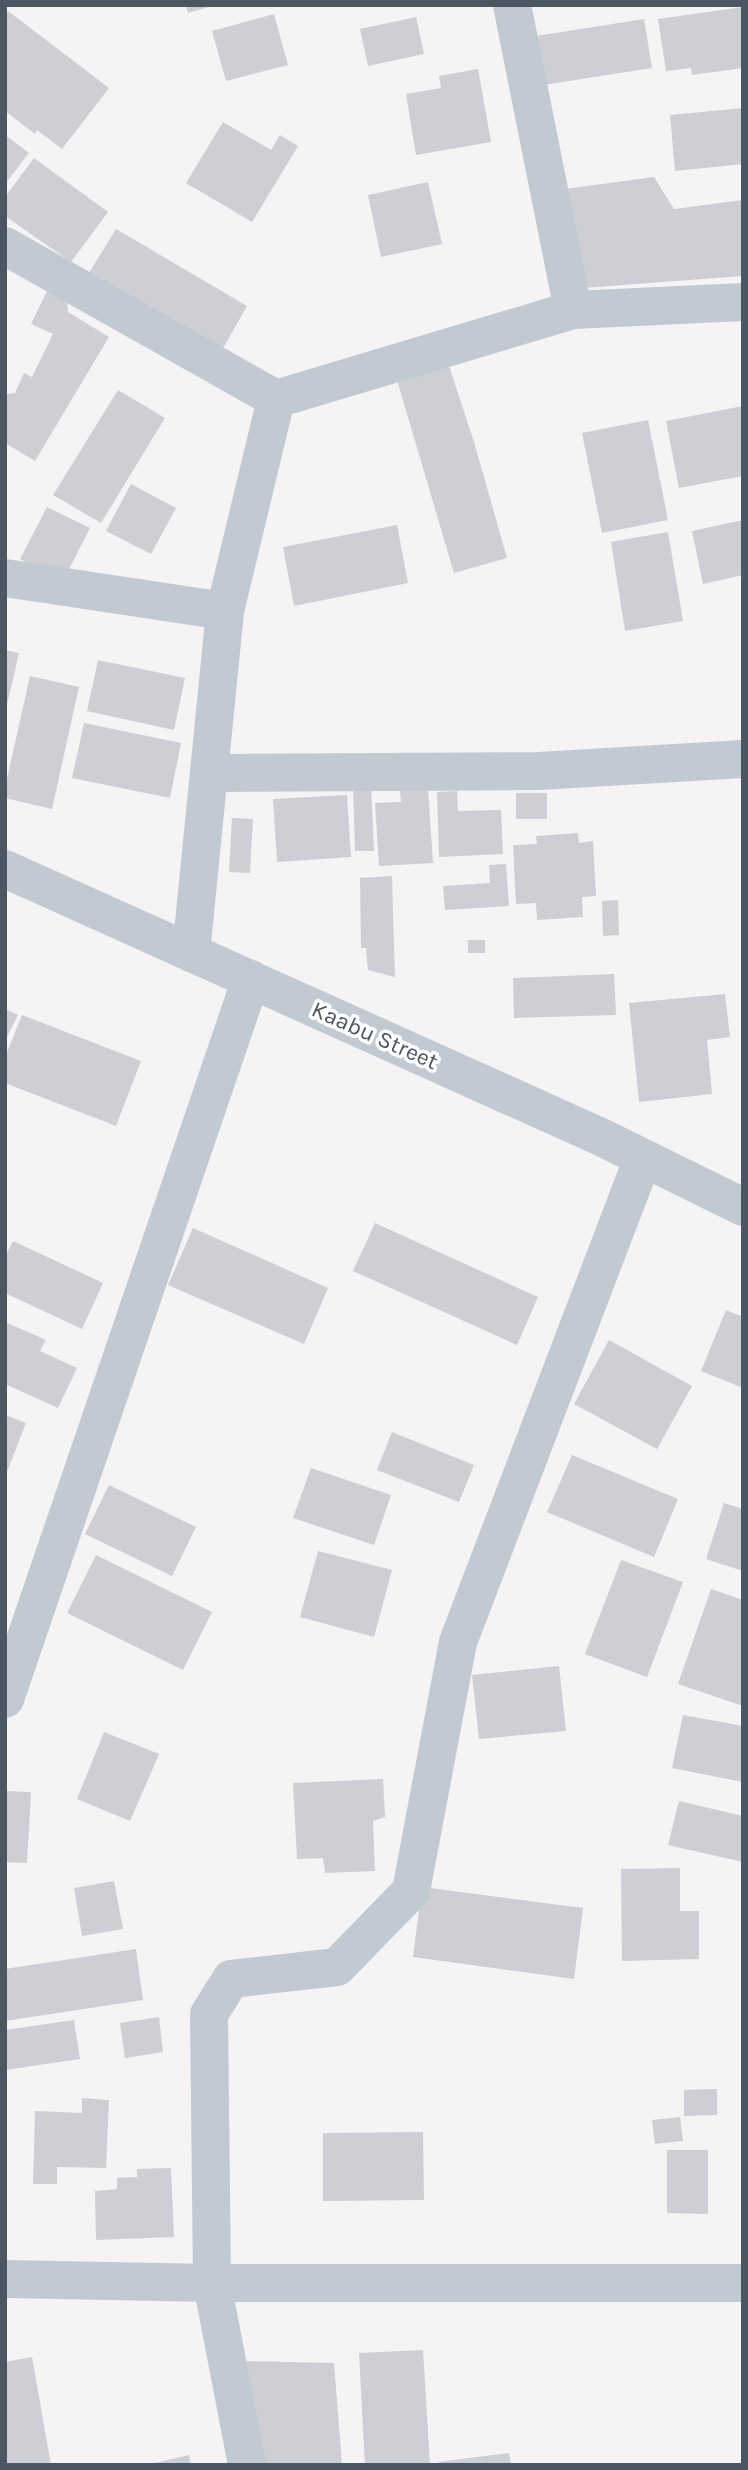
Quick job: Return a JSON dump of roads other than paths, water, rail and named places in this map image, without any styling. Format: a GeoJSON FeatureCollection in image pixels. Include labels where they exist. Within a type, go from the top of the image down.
{"type":"FeatureCollection","features":[{"type":"Feature","properties":{"kind":"street"},"geometry":{"type":"LineString","coordinates":[[512,5],[573,310]]}},
{"type":"Feature","properties":{"kind":"street"},"geometry":{"type":"LineString","coordinates":[[5,246],[276,399],[573,310],[743,302]]}},
{"type":"Feature","properties":{"kind":"street"},"geometry":{"type":"LineString","coordinates":[[191,953],[225,611],[276,399]]}},
{"type":"Feature","properties":{"kind":"street"},"geometry":{"type":"LineString","coordinates":[[5,578],[225,611]]}},
{"type":"Feature","properties":{"kind":"street"},"geometry":{"type":"LineString","coordinates":[[210,773],[539,771],[743,759]]}},
{"type":"Feature","properties":{"kind":"street","name":"Kaabu Street"},"geometry":{"type":"LineString","coordinates":[[5,869],[643,1158],[743,1207]]}},
{"type":"Feature","properties":{"kind":"street"},"geometry":{"type":"LineString","coordinates":[[5,1699],[251,979]]}},
{"type":"Feature","properties":{"kind":"street"},"geometry":{"type":"LineString","coordinates":[[247,2465],[212,2283],[209,2014],[231,1979],[337,1967],[411,1891],[458,1642],[643,1158]]}},
{"type":"Feature","properties":{"kind":"street"},"geometry":{"type":"LineString","coordinates":[[5,2279],[212,2283],[743,2283]]}}]}
